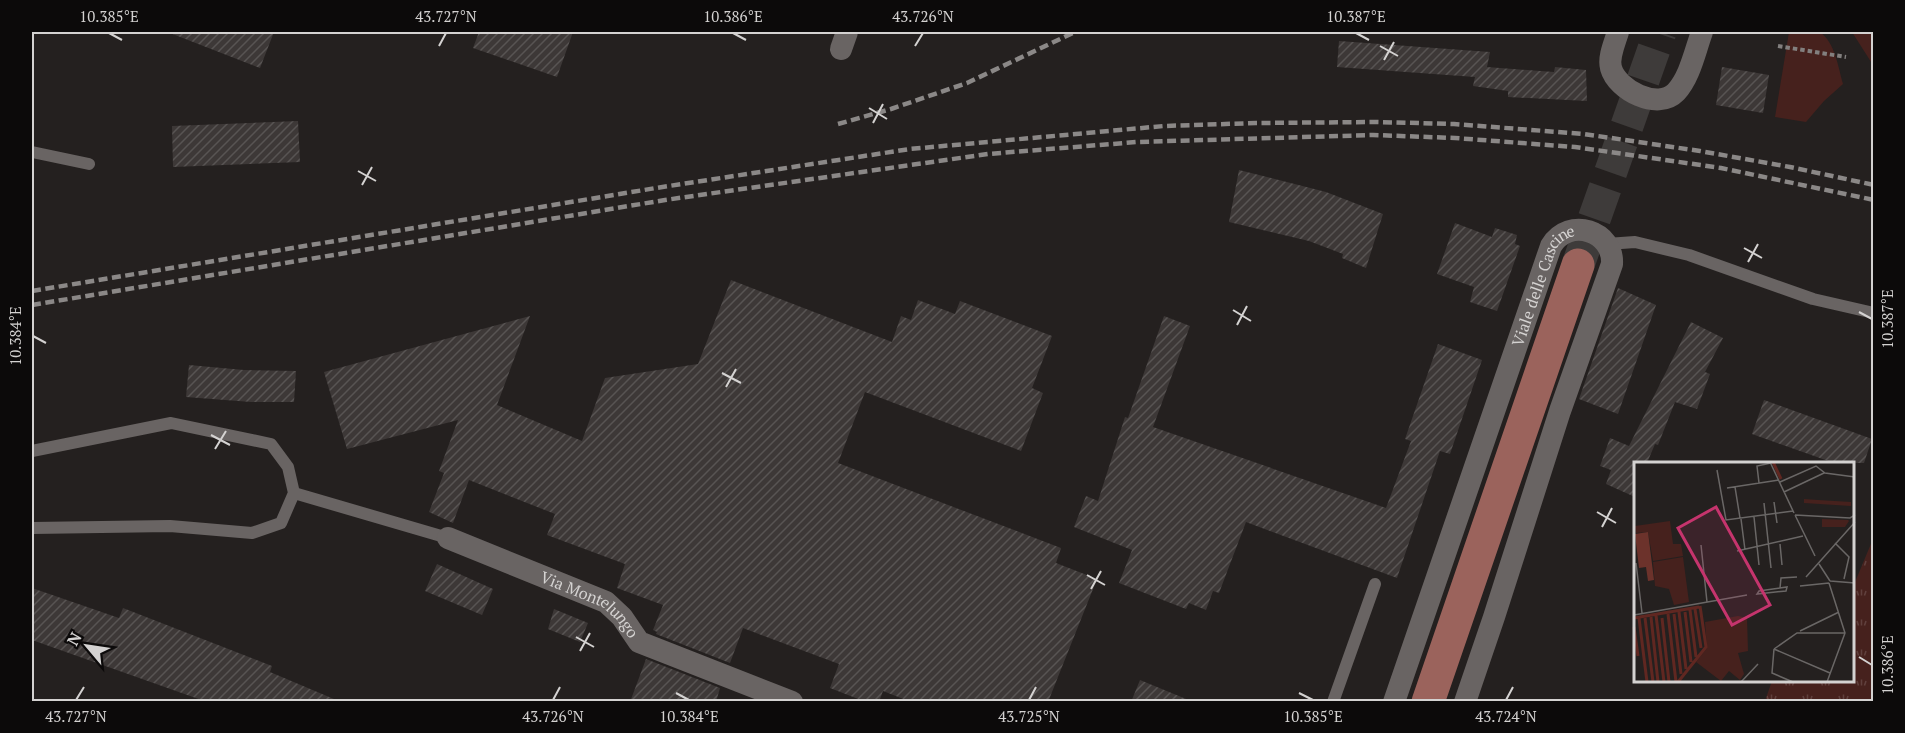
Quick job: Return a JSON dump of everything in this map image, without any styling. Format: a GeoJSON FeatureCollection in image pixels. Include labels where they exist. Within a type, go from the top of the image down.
{"type":"FeatureCollection","features":[{"type":"Feature","properties":{"kind":"main road","name":"Viale delle Cascine"},"geometry":{"type":"LineString","coordinates":[[1428,702],[1578,265]]}},
{"type":"Feature","properties":{"kind":"street"},"geometry":{"type":"LineString","coordinates":[[1618,32],[1611,55],[1611,68],[1628,90],[1643,98],[1655,99],[1667,98],[1675,94],[1683,82],[1702,32]]}},
{"type":"Feature","properties":{"kind":"street","name":"Viale delle Cascine"},"geometry":{"type":"LineString","coordinates":[[1394,702],[1551,246],[1556,237],[1572,229],[1590,232],[1607,244],[1612,255],[1611,264],[1560,411],[1465,702]]}},
{"type":"Feature","properties":{"kind":"street","name":"Via Montelungo"},"geometry":{"type":"LineString","coordinates":[[448,538],[606,602],[622,617],[639,642],[792,702]]}},
{"type":"Feature","properties":{"kind":"lane"},"geometry":{"type":"LineString","coordinates":[[32,152],[89,164]]}},
{"type":"Feature","properties":{"kind":"lane"},"geometry":{"type":"LineString","coordinates":[[1607,244],[1635,242],[1678,253],[1814,299],[1874,313]]}},
{"type":"Feature","properties":{"kind":"lane"},"geometry":{"type":"LineString","coordinates":[[32,452],[171,423],[271,444],[288,467],[294,493],[281,523],[252,533],[170,526],[32,528]]}},
{"type":"Feature","properties":{"kind":"lane"},"geometry":{"type":"LineString","coordinates":[[294,493],[448,538]]}},
{"type":"Feature","properties":{"kind":"lane"},"geometry":{"type":"LineString","coordinates":[[1333,702],[1375,584]]}},
{"type":"Feature","properties":{"kind":"path"},"geometry":{"type":"LineString","coordinates":[[1778,46],[1846,57]]}},
{"type":"Feature","properties":{"kind":"green space"},"geometry":{"type":"Polygon","coordinates":[[[1789,32],[1820,32],[1829,42],[1835,55],[1843,84],[1806,122],[1775,117],[1789,32]]]}},
{"type":"Feature","properties":{"kind":"green space"},"geometry":{"type":"Polygon","coordinates":[[[1852,32],[1873,32],[1873,65],[1852,32]]]}},
{"type":"Feature","properties":{"kind":"green space"},"geometry":{"type":"Polygon","coordinates":[[[1873,539],[1873,701],[1765,701],[1772,682],[1854,682],[1854,585],[1873,539]]]}},
{"type":"Feature","properties":{"kind":"building"},"geometry":{"type":"Polygon","coordinates":[[[170,32],[274,32],[260,68],[170,32]]]}},
{"type":"Feature","properties":{"kind":"building"},"geometry":{"type":"Polygon","coordinates":[[[479,32],[573,32],[557,77],[473,48],[479,32]]]}},
{"type":"Feature","properties":{"kind":"building"},"geometry":{"type":"Polygon","coordinates":[[[1339,41],[1490,52],[1487,67],[1554,72],[1555,67],[1586,70],[1587,101],[1508,97],[1508,91],[1473,86],[1475,77],[1337,67],[1339,41]]]}},
{"type":"Feature","properties":{"kind":"building"},"geometry":{"type":"Polygon","coordinates":[[[1722,67],[1769,75],[1763,113],[1716,105],[1722,67]]]}},
{"type":"Feature","properties":{"kind":"building"},"geometry":{"type":"Polygon","coordinates":[[[298,121],[300,162],[173,167],[172,126],[298,121]]]}},
{"type":"Feature","properties":{"kind":"building"},"geometry":{"type":"Polygon","coordinates":[[[1239,170],[1326,192],[1383,214],[1366,268],[1342,258],[1343,254],[1309,241],[1229,222],[1239,170]]]}},
{"type":"Feature","properties":{"kind":"building"},"geometry":{"type":"Polygon","coordinates":[[[1455,223],[1492,237],[1495,228],[1517,235],[1515,244],[1520,246],[1497,311],[1470,302],[1474,287],[1437,274],[1455,223]]]}},
{"type":"Feature","properties":{"kind":"building"},"geometry":{"type":"Polygon","coordinates":[[[731,280],[892,342],[901,316],[911,320],[918,300],[955,314],[960,301],[1052,336],[1032,388],[1043,393],[1021,451],[865,392],[838,463],[1061,548],[1056,563],[1097,579],[1048,702],[911,702],[883,691],[879,702],[866,702],[830,688],[839,664],[743,628],[730,663],[656,634],[657,632],[653,630],[663,605],[617,588],[625,564],[547,535],[555,514],[469,480],[453,523],[429,512],[444,473],[439,471],[458,420],[347,449],[324,372],[530,316],[497,405],[582,441],[605,378],[698,364],[731,280]]]}},
{"type":"Feature","properties":{"kind":"building"},"geometry":{"type":"Polygon","coordinates":[[[1618,288],[1656,305],[1618,414],[1579,399],[1618,288]]]}},
{"type":"Feature","properties":{"kind":"building"},"geometry":{"type":"Polygon","coordinates":[[[1164,316],[1190,326],[1153,427],[1386,508],[1411,441],[1405,439],[1438,344],[1482,360],[1450,454],[1440,451],[1397,578],[1246,522],[1219,593],[1213,591],[1206,610],[1189,603],[1186,609],[1119,583],[1132,550],[1074,527],[1086,496],[1098,501],[1125,417],[1128,418],[1164,316]]]}},
{"type":"Feature","properties":{"kind":"building"},"geometry":{"type":"Polygon","coordinates":[[[1691,322],[1723,338],[1705,372],[1710,374],[1697,409],[1675,402],[1658,445],[1655,444],[1647,462],[1634,462],[1634,497],[1606,484],[1611,470],[1600,466],[1610,438],[1629,446],[1691,322]]]}},
{"type":"Feature","properties":{"kind":"building"},"geometry":{"type":"Polygon","coordinates":[[[189,365],[244,370],[296,371],[294,402],[251,402],[186,397],[189,365]]]}},
{"type":"Feature","properties":{"kind":"building"},"geometry":{"type":"Polygon","coordinates":[[[1764,400],[1872,439],[1864,463],[1854,463],[1831,462],[1752,434],[1764,400]]]}},
{"type":"Feature","properties":{"kind":"building"},"geometry":{"type":"Polygon","coordinates":[[[437,564],[493,589],[482,615],[425,591],[437,564]]]}},
{"type":"Feature","properties":{"kind":"building"},"geometry":{"type":"Polygon","coordinates":[[[32,588],[119,618],[123,608],[272,666],[270,672],[341,702],[207,702],[32,640],[32,588]]]}},
{"type":"Feature","properties":{"kind":"building"},"geometry":{"type":"Polygon","coordinates":[[[554,609],[588,623],[580,642],[548,629],[554,609]]]}},
{"type":"Feature","properties":{"kind":"building"},"geometry":{"type":"Polygon","coordinates":[[[646,659],[720,688],[716,702],[630,702],[646,659]]]}},
{"type":"Feature","properties":{"kind":"building"},"geometry":{"type":"Polygon","coordinates":[[[1140,680],[1191,701],[1191,702],[1131,702],[1140,680]]]}},
{"type":"Feature","properties":{"kind":"tunnel"},"geometry":{"type":"LineString","coordinates":[[1578,265],[1660,32]]}},
{"type":"Feature","properties":{"kind":"railway"},"geometry":{"type":"LineString","coordinates":[[838,124],[967,83],[1075,32]]}},
{"type":"Feature","properties":{"kind":"railway"},"geometry":{"type":"LineString","coordinates":[[32,291],[656,188],[910,149],[1164,126],[1376,122],[1454,124],[1584,134],[1700,151],[1874,185]]}},
{"type":"Feature","properties":{"kind":"railway"},"geometry":{"type":"LineString","coordinates":[[32,305],[665,200],[988,154],[1137,142],[1373,135],[1455,138],[1575,147],[1721,168],[1874,200]]}}]}
